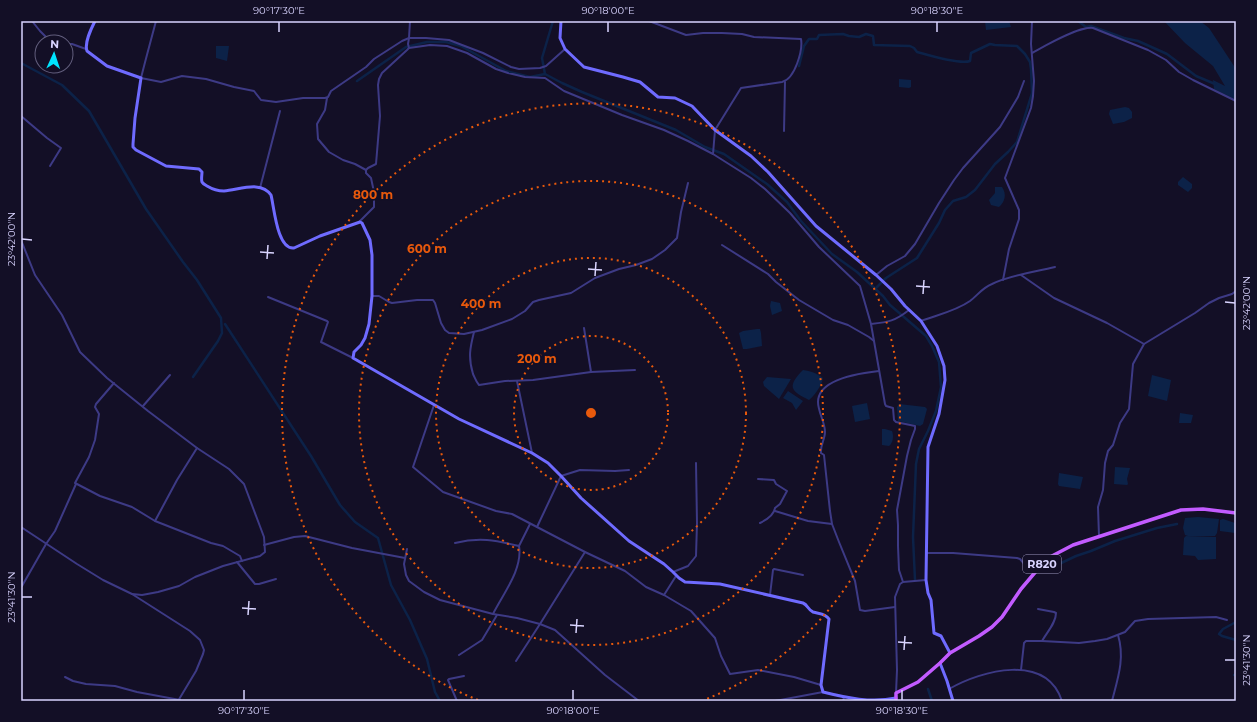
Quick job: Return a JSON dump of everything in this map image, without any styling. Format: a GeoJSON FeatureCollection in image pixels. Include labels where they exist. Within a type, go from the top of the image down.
{"type":"FeatureCollection","features":[{"type":"Feature","properties":{"kind":"main road"},"geometry":{"type":"LineString","coordinates":[[95,21],[90,31],[86,48],[87,51],[107,66],[142,78],[132,144],[136,150],[166,166],[199,169],[202,172],[202,181],[213,190],[223,191],[243,187],[268,190],[272,195],[279,233],[287,247],[290,249],[320,236],[360,222],[364,226],[370,240],[372,255],[372,296],[369,324],[365,338],[354,352],[353,358],[404,386],[459,420],[532,453],[548,463],[562,476],[581,498],[629,541],[674,572],[676,576],[685,582],[720,584],[770,595],[807,604],[812,611],[825,615],[829,619],[821,685],[823,692],[844,699],[877,701],[896,699],[896,692]]}},
{"type":"Feature","properties":{"kind":"main road"},"geometry":{"type":"LineString","coordinates":[[561,21],[560,38],[565,49],[584,67],[640,82],[658,97],[675,98],[692,106],[715,130],[751,156],[768,172],[816,226],[891,289],[909,310],[921,321],[937,346],[944,366],[945,380],[940,414],[928,447],[926,580],[928,594],[931,600],[934,633],[941,636],[950,653]]}},
{"type":"Feature","properties":{"kind":"main road","name":"R820"},"geometry":{"type":"LineString","coordinates":[[896,692],[918,682],[950,653],[979,636],[1002,617],[1037,569],[1050,557],[1073,544],[1181,510],[1203,509],[1236,513]]}},
{"type":"Feature","properties":{"kind":"main road"},"geometry":{"type":"LineString","coordinates":[[940,663],[953,701]]}},
{"type":"Feature","properties":{"kind":"street"},"geometry":{"type":"LineString","coordinates":[[32,21],[43,34]]}},
{"type":"Feature","properties":{"kind":"street"},"geometry":{"type":"LineString","coordinates":[[156,21],[152,32],[142,78],[161,82],[182,76],[206,78],[234,87],[254,91],[258,98],[266,101],[285,102],[304,98],[328,97]]}},
{"type":"Feature","properties":{"kind":"street"},"geometry":{"type":"LineString","coordinates":[[409,48],[410,21]]}},
{"type":"Feature","properties":{"kind":"street"},"geometry":{"type":"LineString","coordinates":[[649,21],[686,35],[722,33],[742,34],[754,37],[801,39],[802,46],[795,69],[785,82],[784,131]]}},
{"type":"Feature","properties":{"kind":"street"},"geometry":{"type":"LineString","coordinates":[[1003,280],[1009,249],[1019,219],[1019,210],[1006,178],[1032,102],[1034,82],[1032,21]]}},
{"type":"Feature","properties":{"kind":"street"},"geometry":{"type":"LineString","coordinates":[[1032,52],[1090,27],[1148,50],[1166,60],[1179,72],[1236,101]]}},
{"type":"Feature","properties":{"kind":"street"},"geometry":{"type":"LineString","coordinates":[[360,222],[375,204],[371,178],[366,173],[366,170],[329,152],[318,139],[316,124],[325,110],[331,91],[366,67],[374,59],[409,38],[449,40],[483,53],[511,67],[519,69],[540,68],[546,66],[565,49]]}},
{"type":"Feature","properties":{"kind":"street"},"geometry":{"type":"LineString","coordinates":[[74,45],[86,48]]}},
{"type":"Feature","properties":{"kind":"street"},"geometry":{"type":"LineString","coordinates":[[366,170],[376,164],[380,116],[378,85],[382,73],[409,48],[430,45],[447,46],[467,53],[496,69],[508,73],[525,77],[545,78],[564,91],[671,133],[697,145],[713,153],[752,178],[765,188],[790,213],[819,247],[860,286],[872,324],[885,404],[886,406],[893,408],[894,420],[896,422],[915,426],[907,456],[897,510],[899,570],[903,582]]}},
{"type":"Feature","properties":{"kind":"street"},"geometry":{"type":"LineString","coordinates":[[877,276],[887,266],[904,256],[915,244],[954,180],[1000,127],[1018,98],[1024,81]]}},
{"type":"Feature","properties":{"kind":"street"},"geometry":{"type":"LineString","coordinates":[[713,153],[715,130],[741,88],[785,82]]}},
{"type":"Feature","properties":{"kind":"street"},"geometry":{"type":"LineString","coordinates":[[260,188],[280,111]]}},
{"type":"Feature","properties":{"kind":"street"},"geometry":{"type":"LineString","coordinates":[[21,116],[61,148],[50,166]]}},
{"type":"Feature","properties":{"kind":"street"},"geometry":{"type":"LineString","coordinates":[[372,296],[379,296],[392,303],[432,300],[435,303],[440,323],[449,333],[464,334],[482,330],[512,319],[525,311],[533,302],[571,293],[595,278],[618,268],[636,265],[652,259],[677,238],[688,183]]}},
{"type":"Feature","properties":{"kind":"street"},"geometry":{"type":"LineString","coordinates":[[21,240],[35,275],[62,315],[80,352],[114,383],[197,448],[229,469],[244,484],[264,537],[265,552],[260,556],[222,566],[195,577],[179,586],[142,595],[132,594]]}},
{"type":"Feature","properties":{"kind":"street"},"geometry":{"type":"LineString","coordinates":[[722,245],[768,274],[799,300],[833,320],[848,325],[874,341]]}},
{"type":"Feature","properties":{"kind":"street"},"geometry":{"type":"LineString","coordinates":[[921,321],[957,308],[992,284],[1055,267]]}},
{"type":"Feature","properties":{"kind":"street"},"geometry":{"type":"LineString","coordinates":[[1021,275],[1054,298],[1106,323],[1144,344]]}},
{"type":"Feature","properties":{"kind":"street"},"geometry":{"type":"LineString","coordinates":[[1099,536],[1098,507],[1103,490],[1105,462],[1108,452],[1113,445],[1120,423],[1129,408],[1133,364],[1144,344],[1219,298],[1232,294],[1236,291]]}},
{"type":"Feature","properties":{"kind":"street"},"geometry":{"type":"LineString","coordinates":[[268,297],[327,321],[328,322],[321,342],[353,358]]}},
{"type":"Feature","properties":{"kind":"street"},"geometry":{"type":"LineString","coordinates":[[872,324],[887,322],[898,318],[909,310]]}},
{"type":"Feature","properties":{"kind":"street"},"geometry":{"type":"LineString","coordinates":[[584,328],[591,372]]}},
{"type":"Feature","properties":{"kind":"street"},"geometry":{"type":"LineString","coordinates":[[474,332],[469,355],[471,368],[477,384],[479,385],[505,381],[533,380],[591,372],[635,370]]}},
{"type":"Feature","properties":{"kind":"street"},"geometry":{"type":"LineString","coordinates":[[879,370],[858,374],[832,383],[824,388],[819,395],[818,402],[825,432],[821,453],[824,455],[832,524],[855,581],[860,610],[865,611],[895,606]]}},
{"type":"Feature","properties":{"kind":"street"},"geometry":{"type":"LineString","coordinates":[[143,406],[170,375]]}},
{"type":"Feature","properties":{"kind":"street"},"geometry":{"type":"LineString","coordinates":[[517,381],[532,453]]}},
{"type":"Feature","properties":{"kind":"street"},"geometry":{"type":"LineString","coordinates":[[22,586],[55,531],[76,484],[75,482],[90,457],[95,440],[99,414],[96,404],[114,383]]}},
{"type":"Feature","properties":{"kind":"street"},"geometry":{"type":"LineString","coordinates":[[434,405],[412,467],[443,492],[496,511],[512,514],[585,552],[626,571],[646,587],[664,595],[691,611],[715,638],[721,656],[730,674],[758,670],[794,677],[821,685]]}},
{"type":"Feature","properties":{"kind":"street"},"geometry":{"type":"LineString","coordinates":[[155,521],[177,480],[197,448]]}},
{"type":"Feature","properties":{"kind":"street"},"geometry":{"type":"LineString","coordinates":[[674,572],[688,566],[696,556],[696,463]]}},
{"type":"Feature","properties":{"kind":"street"},"geometry":{"type":"LineString","coordinates":[[537,527],[562,476],[580,470],[629,470]]}},
{"type":"Feature","properties":{"kind":"street"},"geometry":{"type":"LineString","coordinates":[[758,479],[774,480],[776,484],[787,491],[782,502],[775,508],[775,512],[765,521],[760,523]]}},
{"type":"Feature","properties":{"kind":"street"},"geometry":{"type":"LineString","coordinates":[[76,484],[100,496],[132,507],[155,521],[211,543],[223,546],[240,556],[242,561]]}},
{"type":"Feature","properties":{"kind":"street"},"geometry":{"type":"LineString","coordinates":[[775,512],[808,521],[832,524]]}},
{"type":"Feature","properties":{"kind":"street"},"geometry":{"type":"LineString","coordinates":[[493,614],[510,583],[518,564],[520,557],[518,546],[530,524]]}},
{"type":"Feature","properties":{"kind":"street"},"geometry":{"type":"LineString","coordinates":[[21,528],[103,580],[132,594],[190,631],[200,640],[203,646],[203,654],[196,671],[179,700],[115,686],[86,684],[73,681],[65,677]]}},
{"type":"Feature","properties":{"kind":"street"},"geometry":{"type":"LineString","coordinates":[[264,545],[294,537],[305,536],[352,548],[405,558]]}},
{"type":"Feature","properties":{"kind":"street"},"geometry":{"type":"LineString","coordinates":[[455,543],[470,539],[479,539],[500,541],[518,546]]}},
{"type":"Feature","properties":{"kind":"street"},"geometry":{"type":"LineString","coordinates":[[407,549],[404,564],[406,575],[409,581],[424,592],[440,600],[497,615],[517,618],[540,624],[555,630],[605,675],[639,701]]}},
{"type":"Feature","properties":{"kind":"street"},"geometry":{"type":"LineString","coordinates":[[516,661],[585,552]]}},
{"type":"Feature","properties":{"kind":"street"},"geometry":{"type":"LineString","coordinates":[[927,553],[953,553],[1017,558],[1026,566],[1037,569]]}},
{"type":"Feature","properties":{"kind":"street"},"geometry":{"type":"LineString","coordinates":[[237,562],[256,584],[276,579]]}},
{"type":"Feature","properties":{"kind":"street"},"geometry":{"type":"LineString","coordinates":[[770,595],[774,569],[803,576]]}},
{"type":"Feature","properties":{"kind":"street"},"geometry":{"type":"LineString","coordinates":[[664,595],[676,576]]}},
{"type":"Feature","properties":{"kind":"street"},"geometry":{"type":"LineString","coordinates":[[896,692],[897,670],[895,598],[900,584],[903,582],[926,580]]}},
{"type":"Feature","properties":{"kind":"street"},"geometry":{"type":"LineString","coordinates":[[1038,609],[1056,613],[1051,628],[1042,640]]}},
{"type":"Feature","properties":{"kind":"street"},"geometry":{"type":"LineString","coordinates":[[459,655],[482,640],[497,615]]}},
{"type":"Feature","properties":{"kind":"street"},"geometry":{"type":"LineString","coordinates":[[1021,670],[1024,643],[1026,641],[1042,640],[1079,643],[1107,639],[1125,632],[1135,621],[1142,619],[1216,617],[1227,620]]}},
{"type":"Feature","properties":{"kind":"street"},"geometry":{"type":"LineString","coordinates":[[1112,701],[1122,656],[1118,635]]}},
{"type":"Feature","properties":{"kind":"street"},"geometry":{"type":"LineString","coordinates":[[949,689],[964,681],[977,677],[1000,671],[1021,670],[1036,673],[1045,677],[1054,685],[1062,701]]}},
{"type":"Feature","properties":{"kind":"street"},"geometry":{"type":"LineString","coordinates":[[457,701],[448,679],[464,676]]}},
{"type":"Feature","properties":{"kind":"street"},"geometry":{"type":"LineString","coordinates":[[776,701],[823,692]]}},
{"type":"Feature","properties":{"kind":"water"},"geometry":{"type":"Polygon","coordinates":[[[985,21],[1009,21],[1011,27],[986,30],[985,21]]]}},
{"type":"Feature","properties":{"kind":"water"},"geometry":{"type":"Polygon","coordinates":[[[1164,21],[1200,21],[1209,28],[1236,69],[1236,100],[1214,89],[1213,80],[1225,86],[1213,66],[1185,43],[1164,21]]]}},
{"type":"Feature","properties":{"kind":"water"},"geometry":{"type":"Polygon","coordinates":[[[216,46],[229,46],[227,61],[216,58],[216,46]]]}},
{"type":"Feature","properties":{"kind":"water"},"geometry":{"type":"Polygon","coordinates":[[[899,79],[911,80],[911,87],[899,87],[899,79]]]}},
{"type":"Feature","properties":{"kind":"water"},"geometry":{"type":"Polygon","coordinates":[[[1125,107],[1129,108],[1132,112],[1132,118],[1124,122],[1113,124],[1109,114],[1110,110],[1125,107]]]}},
{"type":"Feature","properties":{"kind":"water"},"geometry":{"type":"Polygon","coordinates":[[[1183,177],[1192,184],[1192,188],[1188,192],[1178,185],[1178,182],[1183,177]]]}},
{"type":"Feature","properties":{"kind":"water"},"geometry":{"type":"Polygon","coordinates":[[[995,187],[1002,187],[1005,195],[1003,203],[999,207],[991,205],[989,200],[995,193],[995,187]]]}},
{"type":"Feature","properties":{"kind":"water"},"geometry":{"type":"Polygon","coordinates":[[[771,301],[780,303],[782,311],[772,315],[770,306],[771,301]]]}},
{"type":"Feature","properties":{"kind":"water"},"geometry":{"type":"Polygon","coordinates":[[[760,329],[762,346],[743,349],[739,333],[760,329]]]}},
{"type":"Feature","properties":{"kind":"water"},"geometry":{"type":"Polygon","coordinates":[[[803,370],[813,372],[823,378],[818,390],[809,400],[798,394],[793,388],[795,380],[803,370]]]}},
{"type":"Feature","properties":{"kind":"water"},"geometry":{"type":"Polygon","coordinates":[[[1152,375],[1171,380],[1167,401],[1148,396],[1152,375]]]}},
{"type":"Feature","properties":{"kind":"water"},"geometry":{"type":"Polygon","coordinates":[[[767,377],[791,379],[779,399],[764,386],[763,382],[767,377]]]}},
{"type":"Feature","properties":{"kind":"water"},"geometry":{"type":"Polygon","coordinates":[[[788,391],[803,401],[796,410],[792,403],[783,398],[788,391]]]}},
{"type":"Feature","properties":{"kind":"water"},"geometry":{"type":"Polygon","coordinates":[[[867,403],[870,419],[855,422],[852,406],[867,403]]]}},
{"type":"Feature","properties":{"kind":"water"},"geometry":{"type":"Polygon","coordinates":[[[899,404],[925,407],[927,409],[923,424],[920,426],[898,421],[897,407],[899,404]]]}},
{"type":"Feature","properties":{"kind":"water"},"geometry":{"type":"Polygon","coordinates":[[[1180,413],[1193,415],[1191,423],[1179,423],[1180,413]]]}},
{"type":"Feature","properties":{"kind":"water"},"geometry":{"type":"Polygon","coordinates":[[[882,429],[892,431],[893,439],[889,446],[882,445],[882,429]]]}},
{"type":"Feature","properties":{"kind":"water"},"geometry":{"type":"Polygon","coordinates":[[[1115,467],[1130,468],[1127,485],[1114,484],[1115,467]]]}},
{"type":"Feature","properties":{"kind":"water"},"geometry":{"type":"Polygon","coordinates":[[[1059,473],[1083,477],[1080,489],[1059,486],[1059,473]]]}},
{"type":"Feature","properties":{"kind":"water"},"geometry":{"type":"Polygon","coordinates":[[[1198,517],[1219,519],[1217,533],[1215,536],[1185,535],[1183,528],[1185,518],[1198,517]]]}},
{"type":"Feature","properties":{"kind":"water"},"geometry":{"type":"Polygon","coordinates":[[[1223,519],[1235,523],[1235,533],[1220,531],[1220,520],[1223,519]]]}},
{"type":"Feature","properties":{"kind":"water"},"geometry":{"type":"Polygon","coordinates":[[[1186,536],[1216,537],[1216,559],[1198,560],[1195,556],[1183,555],[1184,538],[1186,536]]]}},
{"type":"Feature","properties":{"kind":"waterway"},"geometry":{"type":"LineString","coordinates":[[545,74],[542,58],[553,21]]}},
{"type":"Feature","properties":{"kind":"waterway"},"geometry":{"type":"LineString","coordinates":[[1078,21],[1086,27],[1091,26],[1124,38],[1138,41],[1167,54],[1196,76],[1215,84]]}},
{"type":"Feature","properties":{"kind":"waterway"},"geometry":{"type":"LineString","coordinates":[[799,66],[804,46],[809,39],[817,39],[819,35],[843,34],[859,37],[866,34],[873,36],[874,45],[910,46],[917,52],[959,62],[970,61],[971,53],[990,44],[1017,46],[1030,62],[1032,93],[1017,142],[995,164],[975,190],[966,197],[953,201],[945,210],[939,223],[917,258],[886,278],[875,289]]}},
{"type":"Feature","properties":{"kind":"waterway"},"geometry":{"type":"LineString","coordinates":[[357,81],[406,47],[427,42],[446,42],[461,46],[506,71],[530,77],[545,74],[582,92],[676,130],[705,147],[724,154],[767,184],[787,202],[801,221],[832,254],[857,272],[883,296],[890,305],[926,336],[939,362],[941,387],[936,411],[919,449],[916,464],[913,537],[915,580]]}},
{"type":"Feature","properties":{"kind":"waterway"},"geometry":{"type":"LineString","coordinates":[[21,63],[62,85],[89,111],[146,209],[197,280],[221,318],[222,333],[193,377]]}},
{"type":"Feature","properties":{"kind":"waterway"},"geometry":{"type":"LineString","coordinates":[[225,324],[311,456],[340,505],[355,522],[378,538],[391,585],[410,620],[427,659],[435,692],[440,701]]}},
{"type":"Feature","properties":{"kind":"waterway"},"geometry":{"type":"LineString","coordinates":[[1057,565],[1115,541],[1157,528],[1177,524]]}},
{"type":"Feature","properties":{"kind":"waterway"},"geometry":{"type":"LineString","coordinates":[[1236,622],[1223,629],[1219,634],[1236,640]]}},
{"type":"Feature","properties":{"kind":"waterway"},"geometry":{"type":"LineString","coordinates":[[928,689],[932,701]]}}]}
